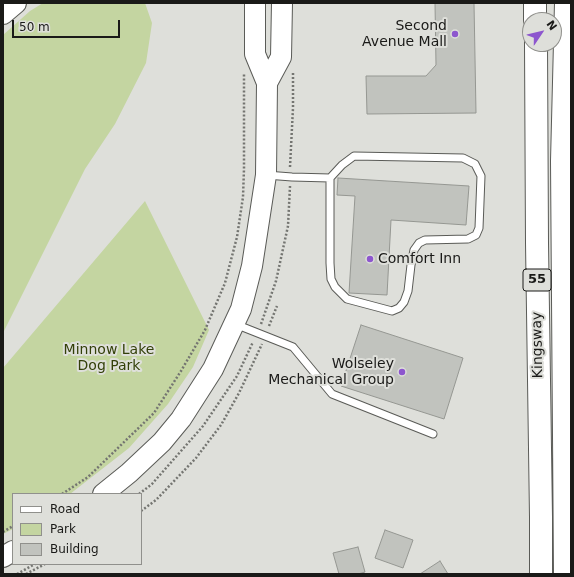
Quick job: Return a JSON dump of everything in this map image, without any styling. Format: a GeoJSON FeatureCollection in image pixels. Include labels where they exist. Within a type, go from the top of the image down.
{"type":"FeatureCollection","features":[{"type":"Feature","properties":{"kind":"main road"},"geometry":{"type":"LineString","coordinates":[[3,14],[16,3]]}},
{"type":"Feature","properties":{"kind":"main road"},"geometry":{"type":"LineString","coordinates":[[104,493],[129,473],[151,452],[181,419],[213,369],[241,309],[252,266],[266,175],[267,83],[256,54],[255,3]]}},
{"type":"Feature","properties":{"kind":"main road"},"geometry":{"type":"LineString","coordinates":[[267,83],[281,57],[282,3]]}},
{"type":"Feature","properties":{"kind":"main road","name":"Kingsway"},"geometry":{"type":"LineString","coordinates":[[565,574],[567,240],[562,161],[566,3]]}},
{"type":"Feature","properties":{"kind":"main road","name":"Kingsway"},"geometry":{"type":"LineString","coordinates":[[536,52],[541,574]]}},
{"type":"Feature","properties":{"kind":"main road"},"geometry":{"type":"LineString","coordinates":[[3,557],[12,552]]}},
{"type":"Feature","properties":{"kind":"lane"},"geometry":{"type":"LineString","coordinates":[[266,175],[292,178],[330,178],[342,165],[354,156],[463,158],[475,164],[481,176],[479,228],[476,235],[468,239],[424,240],[419,243],[414,250],[408,291],[404,302],[399,308],[392,311],[347,299],[335,287],[331,279],[330,178]]}},
{"type":"Feature","properties":{"kind":"lane"},"geometry":{"type":"LineString","coordinates":[[235,324],[292,347],[332,394],[434,434]]}},
{"type":"Feature","properties":{"kind":"path"},"geometry":{"type":"LineString","coordinates":[[64,493],[88,477],[154,413],[205,330],[225,282],[237,237],[243,197],[244,66]]}},
{"type":"Feature","properties":{"kind":"path"},"geometry":{"type":"LineString","coordinates":[[142,510],[156,500],[196,458],[221,425],[256,359],[277,306]]}},
{"type":"Feature","properties":{"kind":"path"},"geometry":{"type":"LineString","coordinates":[[3,532],[12,527]]}},
{"type":"Feature","properties":{"kind":"path"},"geometry":{"type":"LineString","coordinates":[[18,574],[33,565]]}},
{"type":"Feature","properties":{"kind":"path"},"geometry":{"type":"LineString","coordinates":[[26,574],[43,565]]}},
{"type":"Feature","properties":{"kind":"green space"},"geometry":{"type":"Polygon","coordinates":[[[43,3],[145,3],[152,23],[146,63],[115,124],[85,169],[3,333],[3,35],[30,11],[43,3]]]}},
{"type":"Feature","properties":{"kind":"green space","name":"Minnow Lake Dog Park"},"geometry":{"type":"Polygon","coordinates":[[[145,201],[209,330],[193,367],[168,404],[129,448],[71,493],[12,493],[12,530],[3,534],[3,368],[145,201]]]}},
{"type":"Feature","properties":{"kind":"building","name":"Second Avenue Mall"},"geometry":{"type":"Polygon","coordinates":[[[435,3],[474,3],[476,113],[367,114],[366,76],[426,76],[436,65],[435,3]]]}},
{"type":"Feature","properties":{"kind":"building","name":"Comfort Inn"},"geometry":{"type":"Polygon","coordinates":[[[338,178],[469,186],[466,225],[391,220],[387,295],[349,293],[355,196],[337,195],[338,178]]]}},
{"type":"Feature","properties":{"kind":"building","name":"Wolseley Mechanical Group"},"geometry":{"type":"Polygon","coordinates":[[[361,325],[463,358],[444,419],[341,386],[361,325]]]}},
{"type":"Feature","properties":{"kind":"building"},"geometry":{"type":"Polygon","coordinates":[[[385,530],[413,540],[403,568],[375,558],[385,530]]]}},
{"type":"Feature","properties":{"kind":"building"},"geometry":{"type":"Polygon","coordinates":[[[358,547],[365,572],[358,574],[339,574],[333,553],[358,547]]]}},
{"type":"Feature","properties":{"kind":"building"},"geometry":{"type":"Polygon","coordinates":[[[440,561],[448,574],[420,574],[440,561]]]}},
{"type":"Feature","properties":{"kind":"place","name":"Second Avenue Mall"},"geometry":{"type":"Point","coordinates":[455,34]}},
{"type":"Feature","properties":{"kind":"place","name":"Comfort Inn"},"geometry":{"type":"Point","coordinates":[370,259]}},
{"type":"Feature","properties":{"kind":"place","name":"Wolseley Mechanical Group"},"geometry":{"type":"Point","coordinates":[402,372]}}]}
